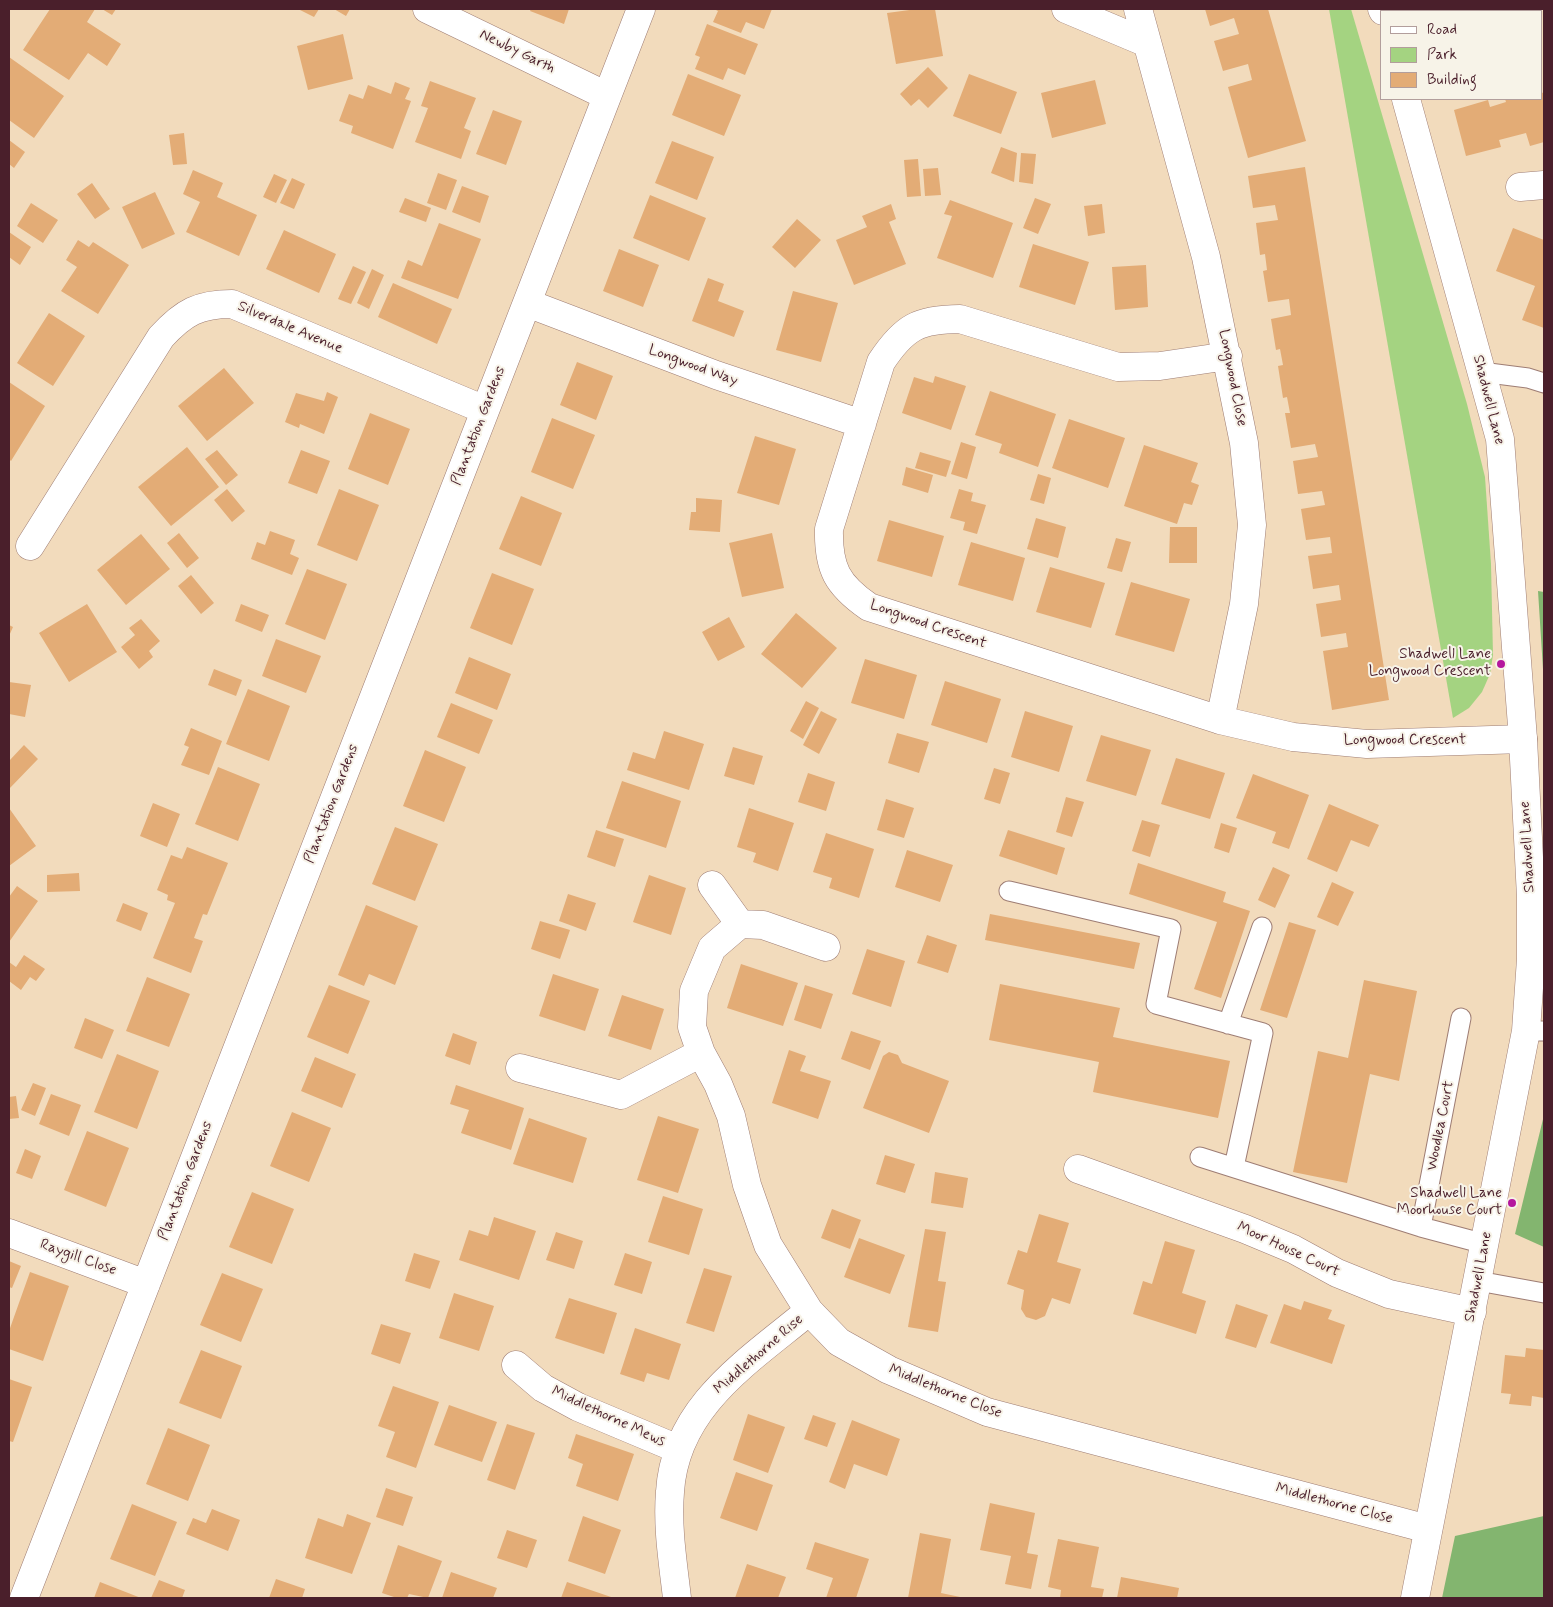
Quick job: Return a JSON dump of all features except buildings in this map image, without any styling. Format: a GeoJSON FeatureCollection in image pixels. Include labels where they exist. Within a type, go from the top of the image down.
{"type":"FeatureCollection","features":[{"type":"Feature","properties":{"kind":"street","name":"Newby Garth"},"geometry":{"type":"LineString","coordinates":[[427,9],[607,96]]}},
{"type":"Feature","properties":{"kind":"street","name":"Plantation Gardens"},"geometry":{"type":"LineString","coordinates":[[24,1598],[641,9]]}},
{"type":"Feature","properties":{"kind":"street"},"geometry":{"type":"LineString","coordinates":[[1066,9],[1147,43]]}},
{"type":"Feature","properties":{"kind":"street","name":"Longwood Close"},"geometry":{"type":"LineString","coordinates":[[1138,9],[1206,257],[1228,356],[1244,443],[1252,524],[1244,604],[1220,720]]}},
{"type":"Feature","properties":{"kind":"street","name":"Shadwell Lane"},"geometry":{"type":"LineString","coordinates":[[1406,100],[1500,439],[1523,739],[1535,1031],[1485,1244],[1416,1598]]}},
{"type":"Feature","properties":{"kind":"street","name":"Longwood Way"},"geometry":{"type":"LineString","coordinates":[[526,303],[716,376],[862,424]]}},
{"type":"Feature","properties":{"kind":"street","name":"Silverdale Avenue"},"geometry":{"type":"LineString","coordinates":[[30,546],[162,337],[175,322],[192,310],[212,304],[232,304],[485,410]]}},
{"type":"Feature","properties":{"kind":"street","name":"Longwood Crescent"},"geometry":{"type":"LineString","coordinates":[[1228,356],[1160,366],[1118,367],[960,319],[936,319],[913,327],[894,342],[881,362],[829,529],[829,553],[836,575],[850,594],[869,607],[1220,720],[1293,737],[1367,744],[1523,739]]}},
{"type":"Feature","properties":{"kind":"street"},"geometry":{"type":"LineString","coordinates":[[712,885],[740,924],[763,925],[826,946]]}},
{"type":"Feature","properties":{"kind":"street","name":"Middlethorne Close"},"geometry":{"type":"LineString","coordinates":[[740,924],[712,948],[694,991],[692,1027],[701,1053],[718,1084],[732,1116],[747,1185],[768,1245],[809,1312],[839,1342],[889,1370],[987,1412],[1428,1529]]}},
{"type":"Feature","properties":{"kind":"street"},"geometry":{"type":"LineString","coordinates":[[520,1068],[621,1095],[701,1053]]}},
{"type":"Feature","properties":{"kind":"street","name":"Moor House Court"},"geometry":{"type":"LineString","coordinates":[[1078,1169],[1245,1229],[1293,1249],[1337,1273],[1389,1294],[1472,1312]]}},
{"type":"Feature","properties":{"kind":"street","name":"Raygill Close"},"geometry":{"type":"LineString","coordinates":[[9,1233],[146,1284]]}},
{"type":"Feature","properties":{"kind":"street","name":"Middlethorne Rise"},"geometry":{"type":"LineString","coordinates":[[677,1598],[670,1528],[670,1491],[678,1449],[697,1412],[726,1379],[809,1312]]}},
{"type":"Feature","properties":{"kind":"street","name":"Middlethorne Mews"},"geometry":{"type":"LineString","coordinates":[[516,1365],[543,1388],[578,1407],[678,1449]]}},
{"type":"Feature","properties":{"kind":"lane"},"geometry":{"type":"LineString","coordinates":[[1481,372],[1528,378],[1544,383]]}},
{"type":"Feature","properties":{"kind":"lane"},"geometry":{"type":"LineString","coordinates":[[1009,891],[1170,929],[1156,1004],[1263,1033],[1234,1168]]}},
{"type":"Feature","properties":{"kind":"lane"},"geometry":{"type":"LineString","coordinates":[[1228,1024],[1262,927]]}},
{"type":"Feature","properties":{"kind":"lane","name":"Woodlea Court"},"geometry":{"type":"LineString","coordinates":[[1422,1227],[1462,1018]]}},
{"type":"Feature","properties":{"kind":"lane"},"geometry":{"type":"LineString","coordinates":[[1200,1157],[1422,1227],[1485,1244]]}},
{"type":"Feature","properties":{"kind":"lane"},"geometry":{"type":"LineString","coordinates":[[1478,1280],[1544,1293]]}},
{"type":"Feature","properties":{"kind":"green space"},"geometry":{"type":"Polygon","coordinates":[[[1329,9],[1351,9],[1467,404],[1485,477],[1491,564],[1493,655],[1490,674],[1482,692],[1469,708],[1453,718],[1329,9]]]}},
{"type":"Feature","properties":{"kind":"green space"},"geometry":{"type":"Polygon","coordinates":[[[1538,591],[1544,592],[1544,685],[1538,591]]]}},
{"type":"Feature","properties":{"kind":"green space"},"geometry":{"type":"Polygon","coordinates":[[[1544,1115],[1544,1247],[1515,1234],[1544,1115]]]}},
{"type":"Feature","properties":{"kind":"green space"},"geometry":{"type":"Polygon","coordinates":[[[1544,1516],[1544,1598],[1442,1598],[1455,1536],[1544,1516]]]}},
{"type":"Feature","properties":{"kind":"place","name":"Shadwell Lane Longwood Crescent"},"geometry":{"type":"Point","coordinates":[1501,664]}},
{"type":"Feature","properties":{"kind":"place","name":"Shadwell Lane Moorhouse Court"},"geometry":{"type":"Point","coordinates":[1512,1203]}}]}
